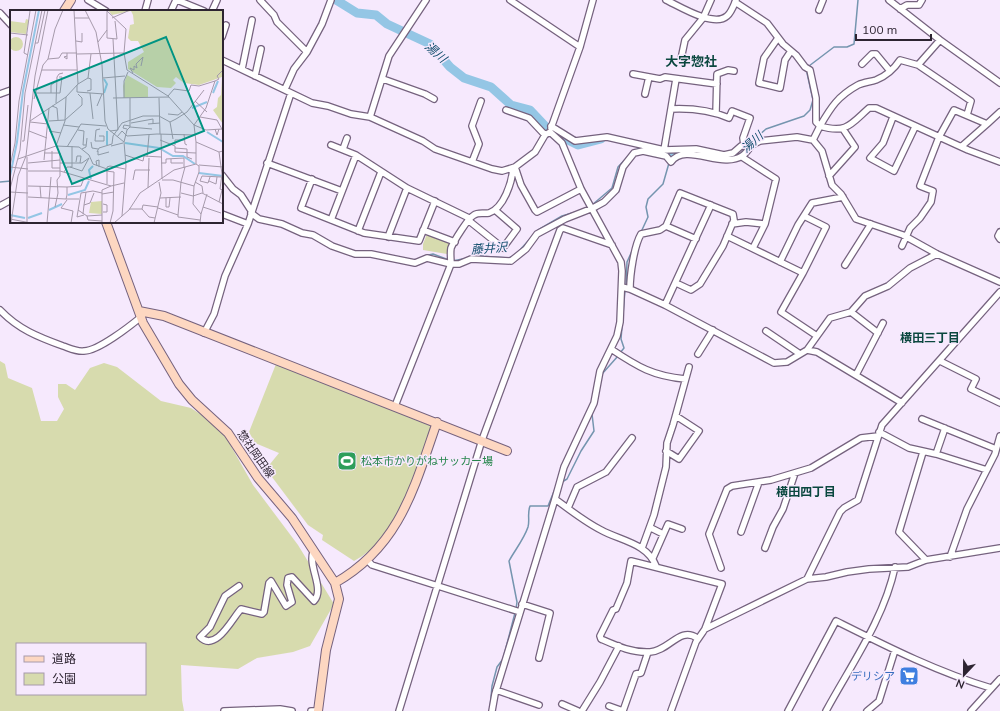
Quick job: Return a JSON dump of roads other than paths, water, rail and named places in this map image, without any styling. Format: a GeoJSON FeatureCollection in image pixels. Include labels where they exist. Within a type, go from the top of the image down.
{"type":"FeatureCollection","features":[{"type":"Feature","properties":{"kind":"street"},"geometry":{"type":"LineString","coordinates":[[65,10],[71,0]]}},
{"type":"Feature","properties":{"kind":"street"},"geometry":{"type":"LineString","coordinates":[[88,0],[104,10]]}},
{"type":"Feature","properties":{"kind":"street"},"geometry":{"type":"LineString","coordinates":[[145,10],[148,0]]}},
{"type":"Feature","properties":{"kind":"street"},"geometry":{"type":"LineString","coordinates":[[171,10],[176,0],[201,10]]}},
{"type":"Feature","properties":{"kind":"street"},"geometry":{"type":"LineString","coordinates":[[212,10],[217,0]]}},
{"type":"Feature","properties":{"kind":"street"},"geometry":{"type":"LineString","coordinates":[[260,0],[274,14],[276,22],[307,52]]}},
{"type":"Feature","properties":{"kind":"street"},"geometry":{"type":"LineString","coordinates":[[285,89],[294,69],[307,52],[322,24],[331,0]]}},
{"type":"Feature","properties":{"kind":"street"},"geometry":{"type":"LineString","coordinates":[[370,117],[390,56],[426,0]]}},
{"type":"Feature","properties":{"kind":"street"},"geometry":{"type":"LineString","coordinates":[[510,0],[580,47]]}},
{"type":"Feature","properties":{"kind":"street"},"geometry":{"type":"LineString","coordinates":[[223,60],[312,102],[351,114],[370,117],[423,141],[435,149],[502,171],[514,167],[535,152],[549,131],[580,47],[593,0]]}},
{"type":"Feature","properties":{"kind":"street"},"geometry":{"type":"LineString","coordinates":[[666,0],[703,18],[721,19],[727,16],[736,1],[767,23],[778,38],[796,55],[805,67],[810,70],[816,98],[816,122],[820,126],[833,130],[843,129],[855,122],[869,108],[876,108],[915,127],[1000,162]]}},
{"type":"Feature","properties":{"kind":"street"},"geometry":{"type":"LineString","coordinates":[[681,59],[685,40],[703,18],[711,0]]}},
{"type":"Feature","properties":{"kind":"street"},"geometry":{"type":"LineString","coordinates":[[819,10],[823,0]]}},
{"type":"Feature","properties":{"kind":"street"},"geometry":{"type":"LineString","coordinates":[[889,0],[940,40],[1000,83]]}},
{"type":"Feature","properties":{"kind":"street"},"geometry":{"type":"LineString","coordinates":[[900,9],[907,5],[919,5],[922,0]]}},
{"type":"Feature","properties":{"kind":"street"},"geometry":{"type":"LineString","coordinates":[[0,13],[10,24]]}},
{"type":"Feature","properties":{"kind":"street"},"geometry":{"type":"LineString","coordinates":[[242,69],[252,20]]}},
{"type":"Feature","properties":{"kind":"street"},"geometry":{"type":"LineString","coordinates":[[223,34],[226,25]]}},
{"type":"Feature","properties":{"kind":"street"},"geometry":{"type":"LineString","coordinates":[[778,38],[764,58],[759,82],[780,88],[785,60],[791,51]]}},
{"type":"Feature","properties":{"kind":"street"},"geometry":{"type":"LineString","coordinates":[[918,65],[940,40]]}},
{"type":"Feature","properties":{"kind":"street"},"geometry":{"type":"LineString","coordinates":[[255,76],[261,49]]}},
{"type":"Feature","properties":{"kind":"street"},"geometry":{"type":"LineString","coordinates":[[862,64],[872,54],[876,54],[890,71]]}},
{"type":"Feature","properties":{"kind":"street"},"geometry":{"type":"LineString","coordinates":[[813,140],[833,103],[859,85],[876,80],[890,71],[900,60],[918,65],[971,101],[966,115]]}},
{"type":"Feature","properties":{"kind":"street"},"geometry":{"type":"LineString","coordinates":[[716,113],[717,74],[728,70],[734,71]]}},
{"type":"Feature","properties":{"kind":"street"},"geometry":{"type":"LineString","coordinates":[[633,74],[660,80],[665,77],[717,84]]}},
{"type":"Feature","properties":{"kind":"street"},"geometry":{"type":"LineString","coordinates":[[645,94],[649,77]]}},
{"type":"Feature","properties":{"kind":"street"},"geometry":{"type":"LineString","coordinates":[[383,79],[425,94],[434,99]]}},
{"type":"Feature","properties":{"kind":"street"},"geometry":{"type":"LineString","coordinates":[[664,150],[676,79]]}},
{"type":"Feature","properties":{"kind":"street"},"geometry":{"type":"LineString","coordinates":[[0,94],[10,90]]}},
{"type":"Feature","properties":{"kind":"street"},"geometry":{"type":"LineString","coordinates":[[204,333],[214,314],[225,276],[252,213],[291,93]]}},
{"type":"Feature","properties":{"kind":"street"},"geometry":{"type":"LineString","coordinates":[[472,162],[479,144],[472,126],[481,101]]}},
{"type":"Feature","properties":{"kind":"street"},"geometry":{"type":"LineString","coordinates":[[671,109],[693,108],[716,113],[729,118],[732,111],[750,118],[743,138],[744,145]]}},
{"type":"Feature","properties":{"kind":"street"},"geometry":{"type":"LineString","coordinates":[[492,711],[496,690],[555,499],[560,477],[594,403],[600,371],[611,349],[620,322],[622,287],[621,262],[594,208],[581,188],[562,143],[549,131],[529,118],[506,110]]}},
{"type":"Feature","properties":{"kind":"street"},"geometry":{"type":"LineString","coordinates":[[902,246],[906,237],[931,202],[933,191],[920,186],[939,137],[954,110],[987,124]]}},
{"type":"Feature","properties":{"kind":"street"},"geometry":{"type":"LineString","coordinates":[[962,146],[1000,112]]}},
{"type":"Feature","properties":{"kind":"street"},"geometry":{"type":"LineString","coordinates":[[893,117],[883,143],[870,158],[894,171],[915,127]]}},
{"type":"Feature","properties":{"kind":"street"},"geometry":{"type":"LineString","coordinates":[[829,176],[855,147],[843,129]]}},
{"type":"Feature","properties":{"kind":"street"},"geometry":{"type":"LineString","coordinates":[[549,131],[575,141],[607,137],[664,150],[696,149],[724,155],[732,153],[744,145],[760,141],[796,137],[813,140],[822,151],[832,185],[843,197],[856,219],[906,237],[937,254],[1000,282]]}},
{"type":"Feature","properties":{"kind":"street"},"geometry":{"type":"LineString","coordinates":[[343,149],[347,138]]}},
{"type":"Feature","properties":{"kind":"street"},"geometry":{"type":"LineString","coordinates":[[223,176],[233,189],[241,195],[252,213],[259,219],[282,224],[302,233],[313,235],[332,246],[356,254],[371,254],[414,263],[428,258],[451,261],[459,264],[471,259],[511,261],[526,249],[537,234],[565,219],[594,208],[604,202],[616,190],[625,163],[634,153],[639,151],[666,156],[668,160],[672,162],[677,156],[688,155],[721,161],[734,160],[742,157],[752,144]]}},
{"type":"Feature","properties":{"kind":"street"},"geometry":{"type":"LineString","coordinates":[[331,145],[356,155],[407,188],[469,219],[503,248],[517,229],[495,210]]}},
{"type":"Feature","properties":{"kind":"street"},"geometry":{"type":"LineString","coordinates":[[331,220],[356,155]]}},
{"type":"Feature","properties":{"kind":"street"},"geometry":{"type":"LineString","coordinates":[[742,157],[776,179],[765,224],[753,248]]}},
{"type":"Feature","properties":{"kind":"street"},"geometry":{"type":"LineString","coordinates":[[267,163],[342,191]]}},
{"type":"Feature","properties":{"kind":"street"},"geometry":{"type":"LineString","coordinates":[[514,167],[521,185],[534,210],[537,212],[581,188]]}},
{"type":"Feature","properties":{"kind":"street"},"geometry":{"type":"LineString","coordinates":[[395,406],[451,261],[451,248],[469,219],[475,214],[488,213],[495,210],[506,194],[514,167]]}},
{"type":"Feature","properties":{"kind":"street"},"geometry":{"type":"LineString","coordinates":[[358,231],[381,172]]}},
{"type":"Feature","properties":{"kind":"street"},"geometry":{"type":"LineString","coordinates":[[312,179],[301,208],[358,231],[419,241],[435,201]]}},
{"type":"Feature","properties":{"kind":"street"},"geometry":{"type":"LineString","coordinates":[[388,236],[407,188]]}},
{"type":"Feature","properties":{"kind":"street"},"geometry":{"type":"LineString","coordinates":[[630,289],[631,266],[641,234],[660,230],[666,226],[680,193],[733,214],[732,224],[727,236],[700,284],[692,290],[676,283]]}},
{"type":"Feature","properties":{"kind":"street"},"geometry":{"type":"LineString","coordinates":[[780,262],[812,203],[826,202],[843,197]]}},
{"type":"Feature","properties":{"kind":"street"},"geometry":{"type":"LineString","coordinates":[[0,206],[10,201]]}},
{"type":"Feature","properties":{"kind":"street"},"geometry":{"type":"LineString","coordinates":[[665,305],[711,205]]}},
{"type":"Feature","properties":{"kind":"street"},"geometry":{"type":"LineString","coordinates":[[223,214],[248,224]]}},
{"type":"Feature","properties":{"kind":"street"},"geometry":{"type":"LineString","coordinates":[[804,216],[826,227],[804,273],[781,312],[817,336]]}},
{"type":"Feature","properties":{"kind":"street"},"geometry":{"type":"LineString","coordinates":[[732,224],[746,222],[765,224]]}},
{"type":"Feature","properties":{"kind":"street","name":"惣社岡田線"},"geometry":{"type":"LineString","coordinates":[[106,223],[140,314],[185,393],[228,433],[258,478],[292,518],[313,552],[335,583],[339,599],[326,650],[318,711]]}},
{"type":"Feature","properties":{"kind":"street"},"geometry":{"type":"LineString","coordinates":[[845,265],[871,224]]}},
{"type":"Feature","properties":{"kind":"street"},"geometry":{"type":"LineString","coordinates":[[666,226],[696,239]]}},
{"type":"Feature","properties":{"kind":"street"},"geometry":{"type":"LineString","coordinates":[[399,711],[482,440],[560,230],[563,228],[612,245]]}},
{"type":"Feature","properties":{"kind":"street"},"geometry":{"type":"LineString","coordinates":[[423,230],[455,242]]}},
{"type":"Feature","properties":{"kind":"street"},"geometry":{"type":"LineString","coordinates":[[1000,232],[998,236],[1000,240]]}},
{"type":"Feature","properties":{"kind":"street"},"geometry":{"type":"LineString","coordinates":[[727,236],[804,273]]}},
{"type":"Feature","properties":{"kind":"street"},"geometry":{"type":"LineString","coordinates":[[622,287],[630,289],[665,305],[774,363],[787,362],[807,350],[830,318],[851,312],[865,296],[888,286],[910,268],[937,254]]}},
{"type":"Feature","properties":{"kind":"street"},"geometry":{"type":"LineString","coordinates":[[807,579],[840,512],[858,500],[882,425],[1000,292]]}},
{"type":"Feature","properties":{"kind":"street"},"geometry":{"type":"LineString","coordinates":[[0,310],[19,327],[33,335],[84,351],[94,348],[121,333],[140,314],[164,316],[204,333],[437,422],[507,451]]}},
{"type":"Feature","properties":{"kind":"street"},"geometry":{"type":"LineString","coordinates":[[851,312],[878,333]]}},
{"type":"Feature","properties":{"kind":"street"},"geometry":{"type":"LineString","coordinates":[[856,375],[883,323]]}},
{"type":"Feature","properties":{"kind":"street"},"geometry":{"type":"LineString","coordinates":[[698,354],[713,330]]}},
{"type":"Feature","properties":{"kind":"street"},"geometry":{"type":"LineString","coordinates":[[766,331],[800,354]]}},
{"type":"Feature","properties":{"kind":"street"},"geometry":{"type":"LineString","coordinates":[[611,349],[645,370],[664,377],[685,379]]}},
{"type":"Feature","properties":{"kind":"street"},"geometry":{"type":"LineString","coordinates":[[807,350],[817,352],[902,403]]}},
{"type":"Feature","properties":{"kind":"street"},"geometry":{"type":"LineString","coordinates":[[940,361],[976,379],[971,389],[1000,403]]}},
{"type":"Feature","properties":{"kind":"street"},"geometry":{"type":"LineString","coordinates":[[642,548],[651,528],[666,467],[666,450],[669,433],[676,416],[689,367]]}},
{"type":"Feature","properties":{"kind":"street"},"geometry":{"type":"LineString","coordinates":[[666,450],[679,459],[699,431],[676,416]]}},
{"type":"Feature","properties":{"kind":"street"},"geometry":{"type":"LineString","coordinates":[[922,419],[945,428],[997,453]]}},
{"type":"Feature","properties":{"kind":"street"},"geometry":{"type":"LineString","coordinates":[[335,583],[368,561],[391,532],[408,501],[437,422]]}},
{"type":"Feature","properties":{"kind":"street"},"geometry":{"type":"LineString","coordinates":[[936,454],[945,428]]}},
{"type":"Feature","properties":{"kind":"street"},"geometry":{"type":"LineString","coordinates":[[721,568],[709,534],[709,529],[727,489],[732,486],[759,482],[811,468],[861,438],[879,434],[909,448],[936,454],[987,470]]}},
{"type":"Feature","properties":{"kind":"street"},"geometry":{"type":"LineString","coordinates":[[950,557],[967,509],[997,453],[1000,436]]}},
{"type":"Feature","properties":{"kind":"street"},"geometry":{"type":"LineString","coordinates":[[568,508],[577,487],[606,472],[632,438]]}},
{"type":"Feature","properties":{"kind":"street"},"geometry":{"type":"LineString","coordinates":[[923,452],[899,532],[926,560]]}},
{"type":"Feature","properties":{"kind":"street"},"geometry":{"type":"LineString","coordinates":[[765,548],[773,527],[783,509],[796,473]]}},
{"type":"Feature","properties":{"kind":"street"},"geometry":{"type":"LineString","coordinates":[[741,532],[759,482]]}},
{"type":"Feature","properties":{"kind":"street"},"geometry":{"type":"LineString","coordinates":[[555,499],[601,530],[642,548],[653,558],[656,566]]}},
{"type":"Feature","properties":{"kind":"street"},"geometry":{"type":"LineString","coordinates":[[653,558],[668,524],[682,529]]}},
{"type":"Feature","properties":{"kind":"street"},"geometry":{"type":"LineString","coordinates":[[651,528],[663,534]]}},
{"type":"Feature","properties":{"kind":"street"},"geometry":{"type":"LineString","coordinates":[[705,629],[807,579],[826,578],[847,572],[908,567],[926,560],[1000,548]]}},
{"type":"Feature","properties":{"kind":"street"},"geometry":{"type":"LineString","coordinates":[[239,586],[225,596],[210,627],[202,634],[200,638],[209,641],[218,638],[229,627],[241,609],[262,614],[269,583],[271,582],[286,606],[292,602],[287,585],[288,578],[292,577],[314,601],[317,597],[318,590],[311,559],[313,552]]}},
{"type":"Feature","properties":{"kind":"street"},"geometry":{"type":"LineString","coordinates":[[368,561],[372,565],[520,612]]}},
{"type":"Feature","properties":{"kind":"street"},"geometry":{"type":"LineString","coordinates":[[671,711],[697,638],[705,629],[722,584],[656,566],[631,561],[627,584],[616,609],[613,610],[600,636],[601,639],[633,651],[648,652],[664,649],[677,637],[688,634],[697,638]]}},
{"type":"Feature","properties":{"kind":"street"},"geometry":{"type":"LineString","coordinates":[[828,711],[867,637],[891,586],[895,567]]}},
{"type":"Feature","properties":{"kind":"street"},"geometry":{"type":"LineString","coordinates":[[522,604],[550,613],[539,658]]}},
{"type":"Feature","properties":{"kind":"street"},"geometry":{"type":"LineString","coordinates":[[788,711],[836,621],[867,637],[964,680],[991,688]]}},
{"type":"Feature","properties":{"kind":"street"},"geometry":{"type":"LineString","coordinates":[[582,711],[600,682],[619,646]]}},
{"type":"Feature","properties":{"kind":"street"},"geometry":{"type":"LineString","coordinates":[[867,711],[879,701],[896,650]]}},
{"type":"Feature","properties":{"kind":"street"},"geometry":{"type":"LineString","coordinates":[[609,706],[623,711],[636,674],[641,673],[648,652]]}},
{"type":"Feature","properties":{"kind":"street"},"geometry":{"type":"LineString","coordinates":[[971,711],[1000,679]]}},
{"type":"Feature","properties":{"kind":"street"},"geometry":{"type":"LineString","coordinates":[[496,690],[539,705]]}},
{"type":"Feature","properties":{"kind":"street"},"geometry":{"type":"LineString","coordinates":[[562,704],[578,711]]}},
{"type":"Feature","properties":{"kind":"street"},"geometry":{"type":"LineString","coordinates":[[224,711],[280,709],[292,711]]}},
{"type":"Feature","properties":{"kind":"street"},"geometry":{"type":"LineString","coordinates":[[311,711],[318,711]]}},
{"type":"Feature","properties":{"kind":"waterway","name":"湯川"},"geometry":{"type":"LineString","coordinates":[[336,0],[357,13],[376,15],[387,24],[430,44],[450,67],[464,78],[491,87],[511,105],[530,110],[547,128]]}},
{"type":"Feature","properties":{"kind":"waterway","name":"湯川"},"geometry":{"type":"LineString","coordinates":[[809,66],[834,47],[847,47],[854,44],[858,0]]}},
{"type":"Feature","properties":{"kind":"waterway","name":"湯川"},"geometry":{"type":"LineString","coordinates":[[750,143],[766,129],[804,116],[810,110],[813,100],[807,73],[808,70]]}},
{"type":"Feature","properties":{"kind":"waterway","name":"湯川"},"geometry":{"type":"LineString","coordinates":[[556,134],[578,145],[601,139]]}},
{"type":"Feature","properties":{"kind":"waterway","name":"藤井沢"},"geometry":{"type":"LineString","coordinates":[[634,151],[641,147]]}},
{"type":"Feature","properties":{"kind":"waterway","name":"湯川"},"geometry":{"type":"LineString","coordinates":[[739,155],[746,148]]}},
{"type":"Feature","properties":{"kind":"waterway","name":"湯川"},"geometry":{"type":"LineString","coordinates":[[656,151],[671,155]]}},
{"type":"Feature","properties":{"kind":"waterway","name":"藤井沢"},"geometry":{"type":"LineString","coordinates":[[592,205],[612,188],[618,167],[631,153]]}},
{"type":"Feature","properties":{"kind":"waterway","name":"湯川"},"geometry":{"type":"LineString","coordinates":[[670,157],[671,155],[678,154]]}},
{"type":"Feature","properties":{"kind":"waterway"},"geometry":{"type":"LineString","coordinates":[[641,232],[648,217],[646,207],[648,199],[663,184],[669,163]]}},
{"type":"Feature","properties":{"kind":"waterway"},"geometry":{"type":"LineString","coordinates":[[0,182],[10,181]]}},
{"type":"Feature","properties":{"kind":"waterway","name":"藤井沢"},"geometry":{"type":"LineString","coordinates":[[519,251],[538,230],[562,216],[579,211]]}},
{"type":"Feature","properties":{"kind":"waterway","name":"藤井沢"},"geometry":{"type":"LineString","coordinates":[[321,237],[330,242]]}},
{"type":"Feature","properties":{"kind":"waterway"},"geometry":{"type":"LineString","coordinates":[[626,286],[627,262],[632,251]]}},
{"type":"Feature","properties":{"kind":"waterway","name":"藤井沢"},"geometry":{"type":"LineString","coordinates":[[424,256],[433,254],[449,260]]}},
{"type":"Feature","properties":{"kind":"waterway","name":"藤井沢"},"geometry":{"type":"LineString","coordinates":[[452,261],[479,256],[509,258],[513,256]]}},
{"type":"Feature","properties":{"kind":"waterway","name":"藤井沢"},"geometry":{"type":"LineString","coordinates":[[397,257],[409,259]]}},
{"type":"Feature","properties":{"kind":"waterway"},"geometry":{"type":"LineString","coordinates":[[620,353],[624,348],[621,339],[625,290]]}},
{"type":"Feature","properties":{"kind":"waterway"},"geometry":{"type":"LineString","coordinates":[[602,374],[618,356]]}},
{"type":"Feature","properties":{"kind":"waterway"},"geometry":{"type":"LineString","coordinates":[[562,482],[567,479],[581,451],[594,431],[592,414]]}},
{"type":"Feature","properties":{"kind":"waterway"},"geometry":{"type":"LineString","coordinates":[[516,609],[517,602],[509,561],[528,527],[530,506],[548,506],[557,484]]}},
{"type":"Feature","properties":{"kind":"waterway"},"geometry":{"type":"LineString","coordinates":[[490,709],[492,686],[497,667],[503,659],[515,613]]}},
{"type":"Feature","properties":{"kind":"place","name":"松本市かりがねサッカー場"},"geometry":{"type":"Point","coordinates":[347,461]}},
{"type":"Feature","properties":{"kind":"place","name":"デリシア"},"geometry":{"type":"Point","coordinates":[909,676]}},
{"type":"Feature","properties":{"kind":"district","name":"大字惣社"},"geometry":{"type":"Point","coordinates":[691,61]}},
{"type":"Feature","properties":{"kind":"district","name":"横田三丁目"},"geometry":{"type":"Point","coordinates":[930,337]}},
{"type":"Feature","properties":{"kind":"district","name":"横田四丁目"},"geometry":{"type":"Point","coordinates":[806,491]}}]}
